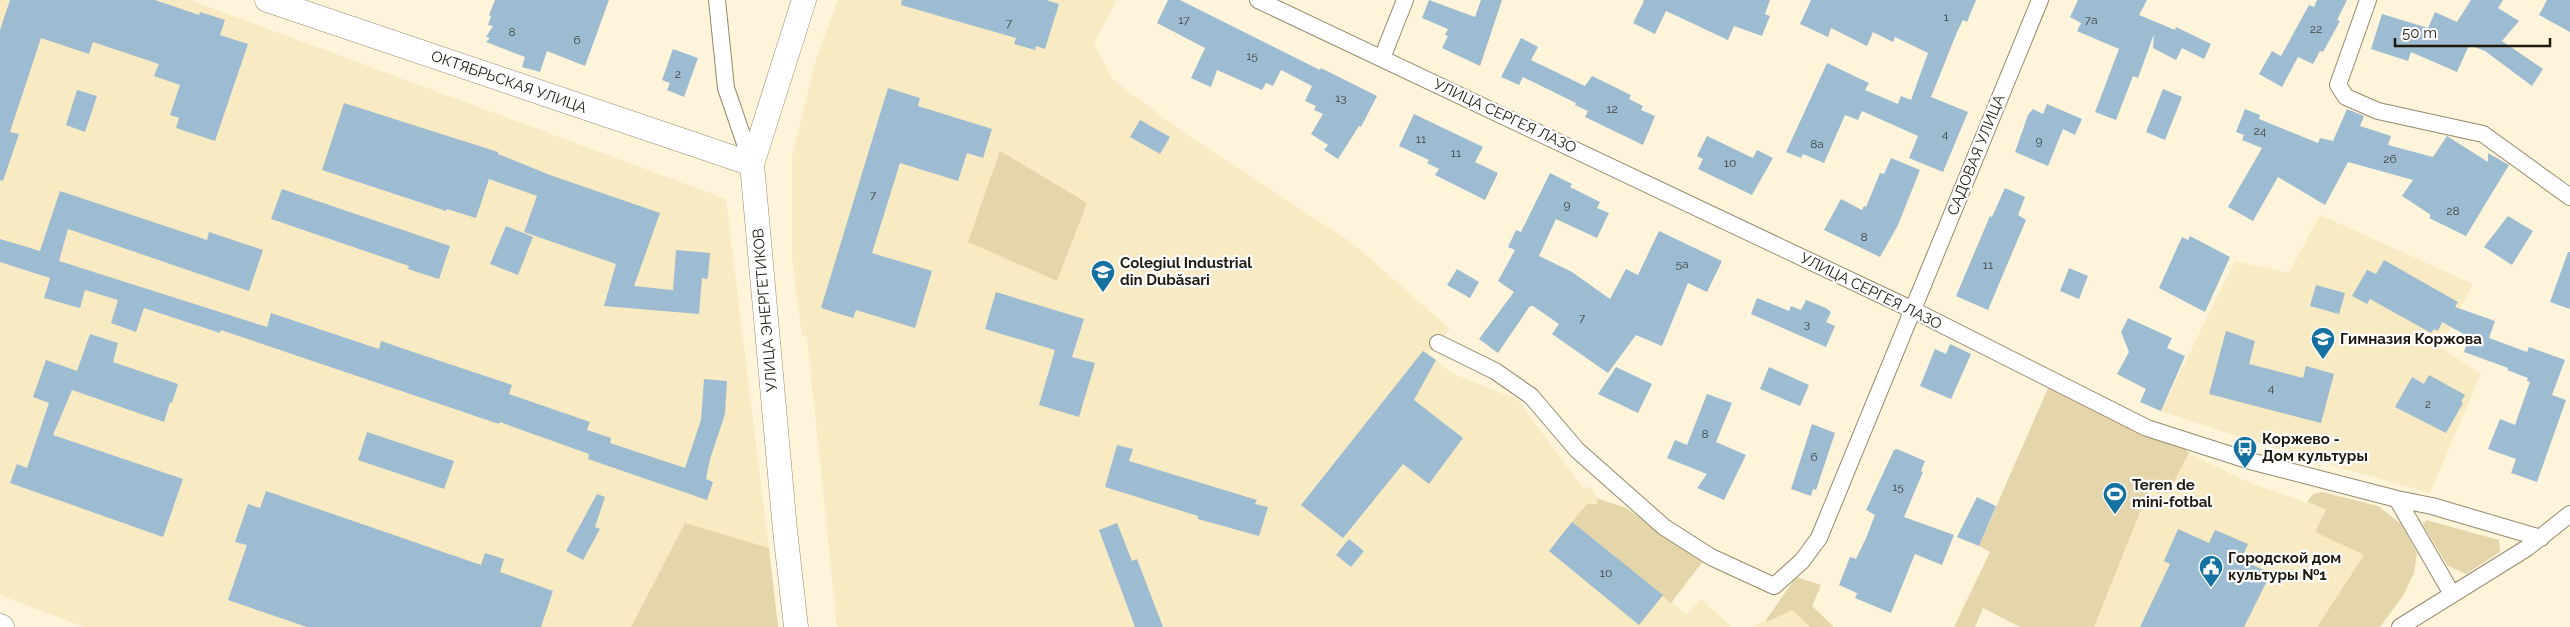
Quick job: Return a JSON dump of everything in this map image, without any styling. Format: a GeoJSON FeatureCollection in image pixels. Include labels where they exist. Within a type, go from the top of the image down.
{"type":"FeatureCollection","features":[{"type":"Feature","properties":{"kind":"street","name":"ОКТЯБРЬСКАЯ УЛИЦА"},"geometry":{"type":"LineString","coordinates":[[267,0],[752,164]]}},
{"type":"Feature","properties":{"kind":"street"},"geometry":{"type":"LineString","coordinates":[[718,0],[726,88],[752,164]]}},
{"type":"Feature","properties":{"kind":"street","name":"УЛИЦА ЭНЕРГЕТИКОВ"},"geometry":{"type":"LineString","coordinates":[[796,627],[785,530],[752,164],[804,0]]}},
{"type":"Feature","properties":{"kind":"street","name":"УЛИЦА СЕРГЕЯ ЛАЗО"},"geometry":{"type":"LineString","coordinates":[[1258,0],[1913,310],[2147,428],[2250,462],[2432,506],[2541,538]]}},
{"type":"Feature","properties":{"kind":"street"},"geometry":{"type":"LineString","coordinates":[[1382,58],[1406,0]]}},
{"type":"Feature","properties":{"kind":"street","name":"САДОВАЯ УЛИЦА"},"geometry":{"type":"LineString","coordinates":[[1438,342],[1495,371],[1531,396],[1577,450],[1664,527],[1712,557],[1774,586],[1802,561],[1819,538],[2040,0]]}},
{"type":"Feature","properties":{"kind":"street"},"geometry":{"type":"LineString","coordinates":[[2368,0],[2338,85],[2346,97],[2378,111],[2483,134],[2570,197]]}},
{"type":"Feature","properties":{"kind":"street"},"geometry":{"type":"LineString","coordinates":[[2397,499],[2452,594]]}},
{"type":"Feature","properties":{"kind":"street"},"geometry":{"type":"LineString","coordinates":[[2400,627],[2541,538],[2570,514]]}},
{"type":"Feature","properties":{"kind":"shaded area"},"geometry":{"type":"Polygon","coordinates":[[[0,0],[190,0],[726,199],[769,548],[685,523],[631,627],[84,627],[0,595],[0,0]]]}},
{"type":"Feature","properties":{"kind":"shaded area","name":"Colegiul Industrial din Dubăsari"},"geometry":{"type":"Polygon","coordinates":[[[838,0],[1117,0],[1094,43],[1113,80],[1184,133],[1351,242],[1450,329],[1428,354],[1453,374],[1517,399],[1583,488],[1592,487],[1598,504],[1663,595],[1686,615],[1701,599],[1731,627],[837,627],[807,337],[802,336],[792,257],[792,157],[816,59],[838,0]]]}},
{"type":"Feature","properties":{"kind":"shaded area"},"geometry":{"type":"Polygon","coordinates":[[[1000,151],[1087,203],[1057,281],[968,242],[1000,151]]]}},
{"type":"Feature","properties":{"kind":"shaded area","name":"Гимназия Коржова"},"geometry":{"type":"Polygon","coordinates":[[[2320,215],[2473,284],[2440,347],[2481,374],[2430,493],[2306,458],[2161,411],[2235,261],[2289,273],[2320,215]]]}},
{"type":"Feature","properties":{"kind":"shaded area"},"geometry":{"type":"Polygon","coordinates":[[[2049,386],[2126,427],[2184,448],[2189,453],[2168,493],[2150,487],[2094,627],[2020,627],[1983,608],[1975,627],[1954,627],[1990,552],[1979,546],[2049,386]]]}},
{"type":"Feature","properties":{"kind":"shaded area"},"geometry":{"type":"Polygon","coordinates":[[[2189,453],[2243,480],[2326,510],[2315,532],[2364,555],[2317,627],[2094,627],[2150,487],[2168,492],[2189,453]]]}},
{"type":"Feature","properties":{"kind":"shaded area"},"geometry":{"type":"Polygon","coordinates":[[[2322,492],[2378,506],[2401,524],[2417,553],[2414,573],[2403,596],[2380,627],[2317,627],[2364,555],[2315,532],[2326,510],[2307,502],[2313,494],[2322,492]]]}},
{"type":"Feature","properties":{"kind":"shaded area"},"geometry":{"type":"Polygon","coordinates":[[[1596,498],[1626,508],[1704,560],[1671,603],[1572,522],[1587,504],[1598,504],[1596,498]]]}},
{"type":"Feature","properties":{"kind":"shaded area"},"geometry":{"type":"Polygon","coordinates":[[[2426,520],[2499,540],[2500,552],[2466,574],[2447,565],[2423,525],[2426,520]]]}},
{"type":"Feature","properties":{"kind":"shaded area"},"geometry":{"type":"Polygon","coordinates":[[[685,523],[769,548],[778,627],[631,627],[685,523]]]}},
{"type":"Feature","properties":{"kind":"shaded area"},"geometry":{"type":"Polygon","coordinates":[[[1796,577],[1821,585],[1812,606],[1834,627],[1810,627],[1792,610],[1767,622],[1766,620],[1796,577]]]}},
{"type":"Feature","properties":{"kind":"shaded area"},"geometry":{"type":"Polygon","coordinates":[[[1792,610],[1810,627],[1754,627],[1766,620],[1768,622],[1792,610]]]}},
{"type":"Feature","properties":{"kind":"building"},"geometry":{"type":"Polygon","coordinates":[[[10,0],[155,0],[199,15],[200,12],[225,20],[220,35],[248,44],[215,141],[176,128],[179,118],[170,115],[180,85],[154,76],[159,64],[93,42],[89,54],[41,38],[10,132],[19,134],[3,181],[0,180],[0,30],[10,0]]]}},
{"type":"Feature","properties":{"kind":"building"},"geometry":{"type":"Polygon","coordinates":[[[495,0],[609,0],[585,66],[547,51],[540,72],[522,67],[525,57],[486,42],[490,38],[486,37],[493,26],[488,25],[491,16],[489,15],[495,0]]]}},
{"type":"Feature","properties":{"kind":"building"},"geometry":{"type":"Polygon","coordinates":[[[902,0],[1046,0],[1059,4],[1045,49],[1036,46],[1035,50],[1014,44],[1016,38],[901,5],[902,0]]]}},
{"type":"Feature","properties":{"kind":"building"},"geometry":{"type":"Polygon","coordinates":[[[1168,0],[1180,0],[1320,70],[1321,68],[1377,96],[1361,127],[1359,126],[1338,159],[1324,150],[1328,145],[1311,134],[1323,114],[1314,110],[1316,106],[1305,101],[1312,86],[1281,70],[1273,86],[1266,83],[1262,90],[1217,70],[1211,87],[1191,78],[1205,48],[1157,23],[1168,0]]]}},
{"type":"Feature","properties":{"kind":"building"},"geometry":{"type":"Polygon","coordinates":[[[1429,0],[1475,17],[1481,0],[1502,0],[1480,66],[1442,48],[1448,36],[1445,35],[1448,29],[1422,18],[1429,0]]]}},
{"type":"Feature","properties":{"kind":"building"},"geometry":{"type":"Polygon","coordinates":[[[1642,0],[1770,0],[1765,14],[1770,16],[1762,36],[1734,26],[1728,40],[1666,11],[1655,34],[1633,23],[1644,1],[1642,0]]]}},
{"type":"Feature","properties":{"kind":"building"},"geometry":{"type":"Polygon","coordinates":[[[1811,0],[1976,0],[1967,22],[1963,20],[1957,32],[1931,97],[1968,112],[1943,172],[1909,158],[1918,136],[1862,111],[1858,120],[1845,115],[1824,163],[1803,154],[1801,158],[1786,152],[1827,63],[1869,83],[1865,90],[1898,104],[1901,96],[1911,100],[1928,53],[1895,37],[1893,42],[1873,32],[1867,46],[1831,28],[1828,37],[1800,24],[1811,0]]]}},
{"type":"Feature","properties":{"kind":"building"},"geometry":{"type":"Polygon","coordinates":[[[2078,0],[2147,0],[2139,15],[2175,30],[2176,27],[2211,44],[2204,59],[2182,48],[2176,60],[2153,48],[2154,34],[2138,78],[2133,76],[2116,120],[2095,112],[2119,49],[2077,31],[2081,23],[2070,17],[2078,0]]]}},
{"type":"Feature","properties":{"kind":"building"},"geometry":{"type":"Polygon","coordinates":[[[2317,0],[2347,0],[2337,20],[2340,21],[2323,52],[2320,51],[2313,64],[2298,57],[2282,87],[2259,74],[2272,51],[2281,56],[2309,5],[2314,7],[2317,0]]]}},
{"type":"Feature","properties":{"kind":"building"},"geometry":{"type":"Polygon","coordinates":[[[2471,0],[2503,0],[2498,8],[2519,21],[2502,41],[2543,69],[2532,86],[2485,51],[2469,45],[2457,72],[2411,52],[2408,61],[2371,49],[2382,14],[2428,28],[2435,12],[2457,22],[2471,0]]]}},
{"type":"Feature","properties":{"kind":"building"},"geometry":{"type":"Polygon","coordinates":[[[2547,0],[2570,0],[2570,32],[2539,15],[2547,0]]]}},
{"type":"Feature","properties":{"kind":"building"},"geometry":{"type":"Polygon","coordinates":[[[1521,38],[1538,47],[1531,60],[1585,86],[1592,76],[1631,95],[1629,99],[1643,106],[1641,110],[1655,116],[1643,145],[1585,117],[1588,111],[1575,105],[1576,103],[1523,77],[1519,85],[1501,77],[1521,38]]]}},
{"type":"Feature","properties":{"kind":"building"},"geometry":{"type":"Polygon","coordinates":[[[673,49],[698,58],[684,97],[667,90],[670,83],[662,80],[673,49]]]}},
{"type":"Feature","properties":{"kind":"building"},"geometry":{"type":"Polygon","coordinates":[[[888,88],[920,98],[918,106],[992,129],[983,158],[967,153],[958,181],[900,163],[872,253],[932,271],[915,328],[856,310],[853,318],[821,308],[888,88]]]}},
{"type":"Feature","properties":{"kind":"building"},"geometry":{"type":"Polygon","coordinates":[[[2163,89],[2182,97],[2165,140],[2146,132],[2163,89]]]}},
{"type":"Feature","properties":{"kind":"building"},"geometry":{"type":"Polygon","coordinates":[[[77,90],[97,96],[85,132],[66,125],[77,90]]]}},
{"type":"Feature","properties":{"kind":"building"},"geometry":{"type":"Polygon","coordinates":[[[344,103],[498,152],[498,154],[550,175],[660,213],[634,286],[673,290],[676,250],[710,253],[708,276],[707,279],[702,278],[699,314],[604,306],[616,264],[524,232],[537,196],[489,179],[476,218],[447,209],[446,211],[322,170],[344,103]]]}},
{"type":"Feature","properties":{"kind":"building"},"geometry":{"type":"Polygon","coordinates":[[[2047,104],[2082,119],[2075,135],[2063,129],[2048,166],[2015,152],[2028,115],[2033,109],[2043,114],[2047,104]]]}},
{"type":"Feature","properties":{"kind":"building"},"geometry":{"type":"Polygon","coordinates":[[[2245,109],[2260,115],[2259,119],[2318,143],[2320,138],[2333,141],[2347,109],[2364,116],[2360,126],[2391,136],[2388,145],[2433,157],[2447,136],[2488,162],[2488,153],[2509,165],[2466,236],[2429,218],[2431,215],[2402,196],[2413,180],[2348,162],[2325,205],[2278,177],[2253,221],[2228,207],[2262,148],[2242,140],[2244,135],[2236,132],[2245,109]]]}},
{"type":"Feature","properties":{"kind":"building"},"geometry":{"type":"Polygon","coordinates":[[[1414,114],[1483,147],[1475,162],[1498,173],[1485,200],[1435,175],[1439,169],[1427,163],[1429,160],[1399,146],[1414,114]]]}},
{"type":"Feature","properties":{"kind":"building"},"geometry":{"type":"Polygon","coordinates":[[[1140,120],[1170,137],[1160,154],[1130,137],[1140,120]]]}},
{"type":"Feature","properties":{"kind":"building"},"geometry":{"type":"Polygon","coordinates":[[[1707,136],[1753,158],[1757,150],[1773,158],[1752,195],[1698,169],[1703,159],[1697,156],[1707,136]]]}},
{"type":"Feature","properties":{"kind":"building"},"geometry":{"type":"Polygon","coordinates":[[[1891,158],[1920,170],[1898,225],[1880,257],[1824,230],[1841,199],[1862,210],[1864,206],[1866,207],[1880,173],[1884,174],[1891,158]]]}},
{"type":"Feature","properties":{"kind":"building"},"geometry":{"type":"Polygon","coordinates":[[[1550,173],[1572,184],[1570,187],[1600,202],[1597,208],[1609,213],[1597,238],[1556,219],[1539,256],[1572,272],[1610,299],[1626,269],[1638,275],[1659,231],[1722,261],[1707,292],[1688,283],[1662,346],[1636,335],[1608,373],[1552,334],[1559,324],[1533,306],[1530,306],[1498,353],[1479,339],[1514,292],[1498,281],[1515,250],[1508,247],[1516,230],[1521,232],[1550,173]]]}},
{"type":"Feature","properties":{"kind":"building"},"geometry":{"type":"Polygon","coordinates":[[[2005,188],[2025,197],[2018,215],[2026,220],[1988,310],[1956,296],[1990,216],[1992,217],[2005,188]]]}},
{"type":"Feature","properties":{"kind":"building"},"geometry":{"type":"Polygon","coordinates":[[[282,189],[450,246],[439,279],[408,269],[409,266],[271,219],[282,189]]]}},
{"type":"Feature","properties":{"kind":"building"},"geometry":{"type":"Polygon","coordinates":[[[60,191],[207,240],[209,232],[263,250],[249,291],[68,229],[59,261],[267,327],[271,313],[379,349],[381,341],[512,385],[509,394],[590,422],[587,430],[611,438],[610,443],[685,468],[701,420],[704,379],[727,381],[725,414],[710,459],[706,479],[713,482],[707,500],[588,459],[589,454],[500,422],[499,424],[221,330],[220,333],[144,308],[136,332],[111,323],[118,300],[85,290],[80,308],[44,298],[50,278],[0,262],[0,239],[40,251],[60,191]]]}},
{"type":"Feature","properties":{"kind":"building"},"geometry":{"type":"Polygon","coordinates":[[[2508,216],[2533,231],[2512,265],[2484,247],[2508,216]]]}},
{"type":"Feature","properties":{"kind":"building"},"geometry":{"type":"Polygon","coordinates":[[[506,226],[533,237],[518,275],[490,264],[506,226]]]}},
{"type":"Feature","properties":{"kind":"building"},"geometry":{"type":"Polygon","coordinates":[[[2190,236],[2230,257],[2205,312],[2159,288],[2182,237],[2188,240],[2190,236]]]}},
{"type":"Feature","properties":{"kind":"building"},"geometry":{"type":"Polygon","coordinates":[[[2568,252],[2570,252],[2570,309],[2550,302],[2568,252]]]}},
{"type":"Feature","properties":{"kind":"building"},"geometry":{"type":"Polygon","coordinates":[[[2384,260],[2458,302],[2455,307],[2495,321],[2489,338],[2527,352],[2529,347],[2565,360],[2552,395],[2566,400],[2537,482],[2511,473],[2516,459],[2488,449],[2500,419],[2515,425],[2530,382],[2527,381],[2528,378],[2507,370],[2508,368],[2464,352],[2469,337],[2442,322],[2438,331],[2434,329],[2431,333],[2370,299],[2367,304],[2352,296],[2367,270],[2376,274],[2384,260]]]}},
{"type":"Feature","properties":{"kind":"building"},"geometry":{"type":"Polygon","coordinates":[[[2069,268],[2088,276],[2079,299],[2060,291],[2069,268]]]}},
{"type":"Feature","properties":{"kind":"building"},"geometry":{"type":"Polygon","coordinates":[[[1457,269],[1479,282],[1470,298],[1447,285],[1457,269]]]}},
{"type":"Feature","properties":{"kind":"building"},"geometry":{"type":"Polygon","coordinates":[[[2316,285],[2345,293],[2339,314],[2310,306],[2316,285]]]}},
{"type":"Feature","properties":{"kind":"building"},"geometry":{"type":"Polygon","coordinates":[[[996,292],[1084,319],[1072,357],[1095,363],[1079,417],[1039,405],[1055,350],[985,329],[996,292]]]}},
{"type":"Feature","properties":{"kind":"building"},"geometry":{"type":"Polygon","coordinates":[[[1757,298],[1789,311],[1791,306],[1801,310],[1806,300],[1826,308],[1831,312],[1826,322],[1835,326],[1826,347],[1751,314],[1757,298]]]}},
{"type":"Feature","properties":{"kind":"building"},"geometry":{"type":"Polygon","coordinates":[[[2128,318],[2172,338],[2167,348],[2185,356],[2161,411],[2140,402],[2146,389],[2117,374],[2129,352],[2121,332],[2128,318]]]}},
{"type":"Feature","properties":{"kind":"building"},"geometry":{"type":"Polygon","coordinates":[[[2226,331],[2255,341],[2249,364],[2303,378],[2306,366],[2334,374],[2321,423],[2209,394],[2226,331]]]}},
{"type":"Feature","properties":{"kind":"building"},"geometry":{"type":"Polygon","coordinates":[[[90,334],[118,343],[113,362],[178,384],[172,403],[170,402],[164,422],[72,390],[53,435],[183,479],[163,537],[10,483],[17,464],[27,468],[49,403],[33,397],[46,360],[77,371],[90,334]]]}},
{"type":"Feature","properties":{"kind":"building"},"geometry":{"type":"Polygon","coordinates":[[[1950,344],[1971,354],[1951,399],[1920,386],[1935,349],[1946,354],[1950,344]]]}},
{"type":"Feature","properties":{"kind":"building"},"geometry":{"type":"Polygon","coordinates":[[[1423,351],[1436,360],[1414,400],[1463,438],[1429,484],[1403,464],[1343,538],[1301,505],[1423,351]]]}},
{"type":"Feature","properties":{"kind":"building"},"geometry":{"type":"Polygon","coordinates":[[[1616,367],[1652,384],[1638,413],[1598,394],[1616,367]]]}},
{"type":"Feature","properties":{"kind":"building"},"geometry":{"type":"Polygon","coordinates":[[[1769,367],[1809,385],[1800,406],[1760,389],[1769,367]]]}},
{"type":"Feature","properties":{"kind":"building"},"geometry":{"type":"Polygon","coordinates":[[[2429,375],[2465,395],[2461,402],[2463,403],[2446,433],[2395,407],[2412,377],[2424,384],[2429,375]]]}},
{"type":"Feature","properties":{"kind":"building"},"geometry":{"type":"Polygon","coordinates":[[[1707,394],[1732,403],[1716,442],[1746,455],[1724,500],[1697,488],[1707,474],[1667,458],[1675,440],[1687,445],[1707,394]]]}},
{"type":"Feature","properties":{"kind":"building"},"geometry":{"type":"Polygon","coordinates":[[[1812,424],[1835,433],[1816,490],[1813,489],[1811,496],[1791,489],[1812,424]]]}},
{"type":"Feature","properties":{"kind":"building"},"geometry":{"type":"Polygon","coordinates":[[[367,432],[454,461],[444,489],[358,460],[367,432]]]}},
{"type":"Feature","properties":{"kind":"building"},"geometry":{"type":"Polygon","coordinates":[[[1117,445],[1133,449],[1129,461],[1257,500],[1255,504],[1268,507],[1259,536],[1198,519],[1198,516],[1105,487],[1117,445]]]}},
{"type":"Feature","properties":{"kind":"building"},"geometry":{"type":"Polygon","coordinates":[[[1897,449],[1925,461],[1921,471],[1923,472],[1904,517],[1954,535],[1942,565],[1915,554],[1891,613],[1855,598],[1857,593],[1839,585],[1850,557],[1856,559],[1867,536],[1875,515],[1866,510],[1894,450],[1897,449]]]}},
{"type":"Feature","properties":{"kind":"building"},"geometry":{"type":"Polygon","coordinates":[[[266,491],[481,565],[485,553],[504,559],[500,572],[553,591],[541,627],[307,627],[228,600],[247,545],[235,542],[248,504],[260,508],[266,491]]]}},
{"type":"Feature","properties":{"kind":"building"},"geometry":{"type":"Polygon","coordinates":[[[597,494],[605,497],[595,527],[600,529],[583,560],[566,551],[597,494]]]}},
{"type":"Feature","properties":{"kind":"building"},"geometry":{"type":"Polygon","coordinates":[[[1977,497],[1996,506],[1979,546],[1957,537],[1977,497]]]}},
{"type":"Feature","properties":{"kind":"building"},"geometry":{"type":"Polygon","coordinates":[[[1572,522],[1663,595],[1639,625],[1549,551],[1572,522]]]}},
{"type":"Feature","properties":{"kind":"building"},"geometry":{"type":"Polygon","coordinates":[[[1117,523],[1132,561],[1137,559],[1163,627],[1135,627],[1099,530],[1117,523]]]}},
{"type":"Feature","properties":{"kind":"building","name":"Городской дом культуры №1"},"geometry":{"type":"Polygon","coordinates":[[[2178,529],[2209,543],[2215,530],[2248,544],[2241,560],[2271,573],[2244,627],[2140,627],[2170,564],[2164,561],[2178,529]]]}},
{"type":"Feature","properties":{"kind":"building"},"geometry":{"type":"Polygon","coordinates":[[[1349,539],[1364,551],[1351,567],[1336,555],[1349,539]]]}},
{"type":"Feature","properties":{"kind":"place","name":"Colegiul Industrial din Dubăsari"},"geometry":{"type":"Point","coordinates":[1103,293]}},
{"type":"Feature","properties":{"kind":"place","name":"Гимназия Коржова"},"geometry":{"type":"Point","coordinates":[2323,360]}},
{"type":"Feature","properties":{"kind":"place","name":"Коржево - Дом культуры"},"geometry":{"type":"Point","coordinates":[2245,469]}},
{"type":"Feature","properties":{"kind":"place","name":"Teren de mini-fotbal"},"geometry":{"type":"Point","coordinates":[2115,515]}},
{"type":"Feature","properties":{"kind":"place","name":"Городской дом культуры №1"},"geometry":{"type":"Point","coordinates":[2211,588]}}]}
